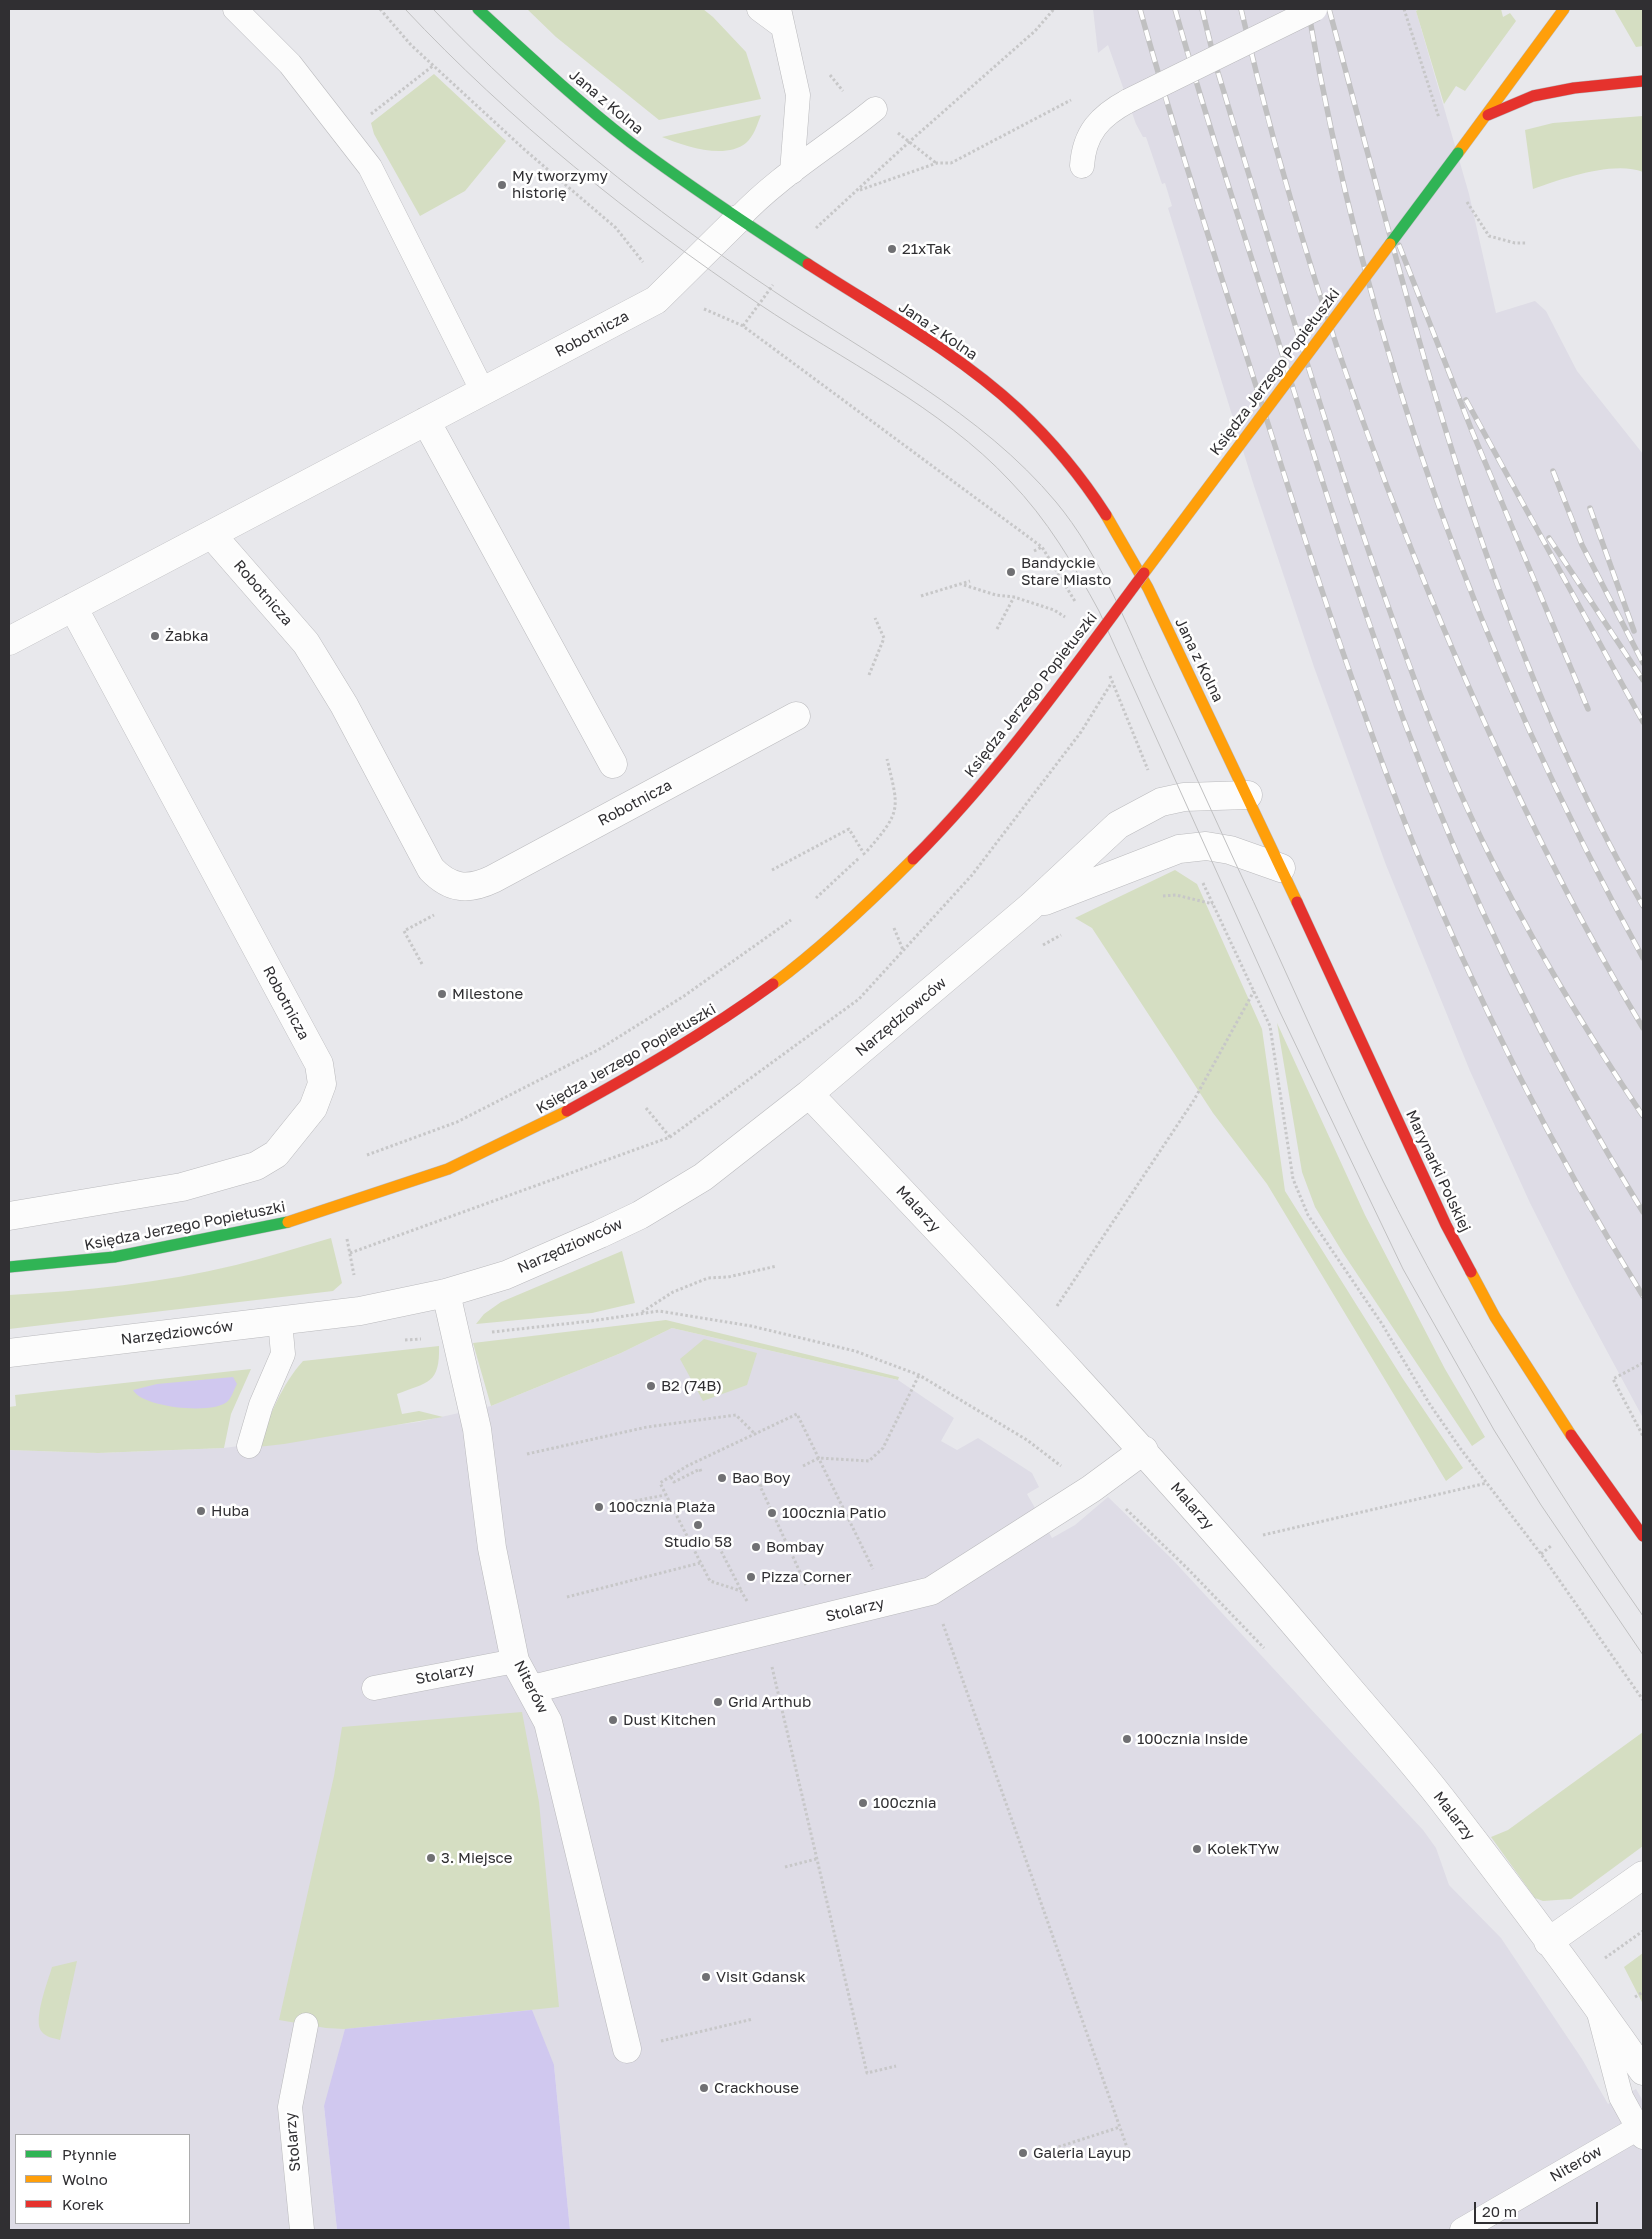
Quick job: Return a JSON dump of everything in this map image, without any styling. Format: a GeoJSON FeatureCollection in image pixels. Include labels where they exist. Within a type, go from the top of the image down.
{"type":"FeatureCollection","features":[{"type":"Feature","properties":{"kind":"street","name":"Jana z Kolna"},"geometry":{"type":"LineString","coordinates":[[478,9],[532,59],[628,141],[738,219],[966,367],[1018,409],[1046,435],[1105,513],[1130,555],[1248,795]]}},
{"type":"Feature","properties":{"kind":"street","name":"Księdza Jerzego Popiełuszki"},"geometry":{"type":"LineString","coordinates":[[9,1267],[92,1260],[150,1251],[288,1222],[448,1169],[538,1127],[636,1074],[731,1015],[796,967],[880,892],[938,834],[1018,742],[1487,116],[1564,9]]}},
{"type":"Feature","properties":{"kind":"street","name":"Księdza Jerzego Popiełuszki"},"geometry":{"type":"LineString","coordinates":[[1487,116],[1533,96],[1574,88],[1643,81]]}},
{"type":"Feature","properties":{"kind":"street","name":"Robotnicza"},"geometry":{"type":"LineString","coordinates":[[9,641],[656,300],[738,219]]}},
{"type":"Feature","properties":{"kind":"street"},"geometry":{"type":"LineString","coordinates":[[426,421],[613,764]]}},
{"type":"Feature","properties":{"kind":"street","name":"Robotnicza"},"geometry":{"type":"LineString","coordinates":[[212,534],[306,643],[344,705],[431,869],[441,879],[453,886],[467,888],[493,879],[796,716]]}},
{"type":"Feature","properties":{"kind":"street","name":"Robotnicza"},"geometry":{"type":"LineString","coordinates":[[9,1216],[182,1187],[256,1166],[276,1154],[298,1128],[313,1108],[322,1084],[319,1064],[73,607]]}},
{"type":"Feature","properties":{"kind":"street","name":"Marynarki Polskiej"},"geometry":{"type":"LineString","coordinates":[[1248,795],[1446,1225],[1495,1317],[1564,1425],[1643,1536]]}},
{"type":"Feature","properties":{"kind":"street","name":"Narzędziowców"},"geometry":{"type":"LineString","coordinates":[[9,1353],[360,1311],[446,1293],[506,1275],[640,1215],[703,1177],[809,1094],[1030,907],[1118,825],[1161,802],[1184,797],[1248,795]]}},
{"type":"Feature","properties":{"kind":"street","name":"Narzędziowców"},"geometry":{"type":"LineString","coordinates":[[1030,907],[1179,849],[1206,846],[1230,850],[1281,868]]}},
{"type":"Feature","properties":{"kind":"street","name":"Malarzy"},"geometry":{"type":"LineString","coordinates":[[809,1094],[1038,1335],[1144,1450],[1226,1544],[1446,1804],[1548,1942],[1578,1978],[1643,2071]]}},
{"type":"Feature","properties":{"kind":"street","name":"Niterów"},"geometry":{"type":"LineString","coordinates":[[446,1293],[477,1429],[492,1548],[515,1661],[532,1689],[548,1722],[627,2049]]}},
{"type":"Feature","properties":{"kind":"street","name":"Stolarzy"},"geometry":{"type":"LineString","coordinates":[[532,1689],[931,1591],[1091,1489],[1144,1450]]}},
{"type":"Feature","properties":{"kind":"street"},"geometry":{"type":"LineString","coordinates":[[1548,1942],[1643,1875]]}},
{"type":"Feature","properties":{"kind":"lane"},"geometry":{"type":"LineString","coordinates":[[235,9],[290,64],[370,167],[483,392]]}},
{"type":"Feature","properties":{"kind":"lane"},"geometry":{"type":"LineString","coordinates":[[759,9],[781,17],[798,95],[792,172]]}},
{"type":"Feature","properties":{"kind":"lane"},"geometry":{"type":"LineString","coordinates":[[1082,166],[1085,142],[1094,126],[1111,110],[1315,9]]}},
{"type":"Feature","properties":{"kind":"lane"},"geometry":{"type":"LineString","coordinates":[[738,219],[792,172],[875,108]]}},
{"type":"Feature","properties":{"kind":"lane"},"geometry":{"type":"LineString","coordinates":[[249,1446],[261,1405],[283,1354],[280,1321]]}},
{"type":"Feature","properties":{"kind":"lane","name":"Stolarzy"},"geometry":{"type":"LineString","coordinates":[[374,1688],[515,1661]]}},
{"type":"Feature","properties":{"kind":"lane"},"geometry":{"type":"LineString","coordinates":[[1597,2006],[1620,2097],[1641,2132]]}},
{"type":"Feature","properties":{"kind":"lane","name":"Stolarzy"},"geometry":{"type":"LineString","coordinates":[[302,2230],[290,2107],[306,2025]]}},
{"type":"Feature","properties":{"kind":"lane","name":"Niterów"},"geometry":{"type":"LineString","coordinates":[[1462,2230],[1641,2132]]}},
{"type":"Feature","properties":{"kind":"path"},"geometry":{"type":"LineString","coordinates":[[380,9],[411,45],[525,150],[616,228],[649,270]]}},
{"type":"Feature","properties":{"kind":"path"},"geometry":{"type":"LineString","coordinates":[[815,229],[1035,32],[1054,9]]}},
{"type":"Feature","properties":{"kind":"path"},"geometry":{"type":"LineString","coordinates":[[344,135],[434,66]]}},
{"type":"Feature","properties":{"kind":"path"},"geometry":{"type":"LineString","coordinates":[[858,190],[937,163],[951,163],[1048,113]]}},
{"type":"Feature","properties":{"kind":"path"},"geometry":{"type":"LineString","coordinates":[[1034,550],[1042,547]]}},
{"type":"Feature","properties":{"kind":"path"},"geometry":{"type":"LineString","coordinates":[[921,596],[964,585],[970,581]]}},
{"type":"Feature","properties":{"kind":"path"},"geometry":{"type":"LineString","coordinates":[[964,585],[996,595],[1014,597],[1054,610],[1069,619]]}},
{"type":"Feature","properties":{"kind":"path"},"geometry":{"type":"LineString","coordinates":[[997,629],[1014,597]]}},
{"type":"Feature","properties":{"kind":"path"},"geometry":{"type":"LineString","coordinates":[[869,675],[884,638],[875,618]]}},
{"type":"Feature","properties":{"kind":"path"},"geometry":{"type":"LineString","coordinates":[[811,902],[865,853],[888,826],[896,812],[893,786],[886,759]]}},
{"type":"Feature","properties":{"kind":"path"},"geometry":{"type":"LineString","coordinates":[[772,870],[849,829]]}},
{"type":"Feature","properties":{"kind":"path"},"geometry":{"type":"LineString","coordinates":[[422,964],[404,931],[437,914],[453,886]]}},
{"type":"Feature","properties":{"kind":"path"},"geometry":{"type":"LineString","coordinates":[[360,1158],[457,1122],[598,1050],[684,996],[797,914]]}},
{"type":"Feature","properties":{"kind":"path"},"geometry":{"type":"LineString","coordinates":[[1038,1335],[1194,1100],[1254,990]]}},
{"type":"Feature","properties":{"kind":"path"},"geometry":{"type":"LineString","coordinates":[[641,1312],[673,1292],[708,1278],[728,1277],[777,1266]]}},
{"type":"Feature","properties":{"kind":"path"},"geometry":{"type":"LineString","coordinates":[[1643,1363],[1613,1379],[1643,1436]]}},
{"type":"Feature","properties":{"kind":"path"},"geometry":{"type":"LineString","coordinates":[[803,1466],[819,1458],[869,1461],[883,1448],[919,1375],[1027,1440],[1091,1489],[1112,1495],[1188,1569],[1268,1652]]}},
{"type":"Feature","properties":{"kind":"path"},"geometry":{"type":"LineString","coordinates":[[741,1590],[710,1581],[660,1483],[671,1478],[687,1466],[797,1414],[876,1576]]}},
{"type":"Feature","properties":{"kind":"path"},"geometry":{"type":"LineString","coordinates":[[527,1454],[647,1427],[736,1415],[756,1435]]}},
{"type":"Feature","properties":{"kind":"path"},"geometry":{"type":"LineString","coordinates":[[671,1478],[674,1482],[700,1469],[702,1472]]}},
{"type":"Feature","properties":{"kind":"path"},"geometry":{"type":"LineString","coordinates":[[785,1475],[760,1486],[810,1594]]}},
{"type":"Feature","properties":{"kind":"path"},"geometry":{"type":"LineString","coordinates":[[1226,1544],[1487,1483]]}},
{"type":"Feature","properties":{"kind":"path"},"geometry":{"type":"LineString","coordinates":[[630,1502],[665,1495]]}},
{"type":"Feature","properties":{"kind":"path"},"geometry":{"type":"LineString","coordinates":[[1551,1546],[1541,1554],[1643,1700]]}},
{"type":"Feature","properties":{"kind":"path"},"geometry":{"type":"LineString","coordinates":[[719,1547],[748,1604]]}},
{"type":"Feature","properties":{"kind":"path"},"geometry":{"type":"LineString","coordinates":[[567,1597],[700,1563]]}},
{"type":"Feature","properties":{"kind":"path"},"geometry":{"type":"LineString","coordinates":[[931,1591],[1130,2156]]}},
{"type":"Feature","properties":{"kind":"path"},"geometry":{"type":"LineString","coordinates":[[772,1666],[867,2073],[896,2066]]}},
{"type":"Feature","properties":{"kind":"path"},"geometry":{"type":"LineString","coordinates":[[785,1867],[816,1860]]}},
{"type":"Feature","properties":{"kind":"path"},"geometry":{"type":"LineString","coordinates":[[1578,1978],[1643,1931]]}},
{"type":"Feature","properties":{"kind":"path"},"geometry":{"type":"LineString","coordinates":[[627,2049],[753,2019]]}},
{"type":"Feature","properties":{"kind":"path"},"geometry":{"type":"LineString","coordinates":[[1049,2150],[1120,2127]]}},
{"type":"Feature","properties":{"kind":"shaded area"},"geometry":{"type":"Polygon","coordinates":[[[1093,9],[1419,9],[1416,11],[1469,194],[1496,313],[1535,301],[1546,311],[1577,371],[1643,454],[1643,1418],[1530,1203],[1470,1071],[1386,865],[1314,667],[1254,486],[1168,208],[1172,206],[1165,183],[1162,184],[1146,137],[1143,137],[1136,124],[1108,45],[1098,53],[1093,9]]]}},
{"type":"Feature","properties":{"kind":"shaded area","name":"100cznia"},"geometry":{"type":"Polygon","coordinates":[[[672,1328],[898,1380],[954,1418],[941,1441],[957,1450],[978,1438],[1032,1473],[1039,1487],[1027,1494],[1052,1538],[1075,1525],[1108,1497],[1171,1558],[1423,1830],[1436,1848],[1449,1885],[1501,1938],[1582,2059],[1608,2104],[1636,2089],[1643,2101],[1643,2230],[570,2230],[554,2065],[324,2106],[337,2230],[9,2230],[9,1450],[98,1453],[224,1448],[418,1422],[491,1406],[621,1353],[672,1328]]]}},
{"type":"Feature","properties":{"kind":"shaded area"},"geometry":{"type":"Polygon","coordinates":[[[233,1377],[237,1384],[228,1401],[209,1408],[179,1408],[164,1405],[139,1396],[133,1390],[157,1384],[233,1377]]]}},
{"type":"Feature","properties":{"kind":"shaded area"},"geometry":{"type":"Polygon","coordinates":[[[532,2010],[554,2065],[570,2230],[337,2230],[324,2106],[345,2029],[532,2010]]]}},
{"type":"Feature","properties":{"kind":"green space"},"geometry":{"type":"Polygon","coordinates":[[[527,9],[703,9],[746,52],[761,99],[659,120],[556,37],[527,9]]]}},
{"type":"Feature","properties":{"kind":"green space"},"geometry":{"type":"Polygon","coordinates":[[[1419,9],[1501,9],[1503,17],[1510,13],[1516,21],[1465,91],[1456,86],[1444,104],[1416,11],[1419,9]]]}},
{"type":"Feature","properties":{"kind":"green space"},"geometry":{"type":"Polygon","coordinates":[[[1614,9],[1643,9],[1643,46],[1636,47],[1614,9]]]}},
{"type":"Feature","properties":{"kind":"green space"},"geometry":{"type":"Polygon","coordinates":[[[434,74],[506,141],[465,191],[420,216],[374,134],[371,123],[434,74]]]}},
{"type":"Feature","properties":{"kind":"green space"},"geometry":{"type":"Polygon","coordinates":[[[761,115],[749,140],[737,148],[716,151],[704,150],[662,137],[761,115]]]}},
{"type":"Feature","properties":{"kind":"green space"},"geometry":{"type":"Polygon","coordinates":[[[1643,116],[1643,172],[1618,168],[1603,169],[1572,176],[1533,189],[1525,130],[1553,123],[1643,116]]]}},
{"type":"Feature","properties":{"kind":"green space"},"geometry":{"type":"Polygon","coordinates":[[[1175,870],[1197,884],[1262,1029],[1285,1191],[1403,1379],[1463,1468],[1446,1481],[1267,1184],[1213,1113],[1092,928],[1075,918],[1175,870]]]}},
{"type":"Feature","properties":{"kind":"green space"},"geometry":{"type":"Polygon","coordinates":[[[1277,1023],[1365,1215],[1445,1369],[1485,1437],[1472,1446],[1343,1253],[1315,1207],[1302,1172],[1277,1023]]]}},
{"type":"Feature","properties":{"kind":"green space"},"geometry":{"type":"Polygon","coordinates":[[[331,1238],[342,1283],[333,1291],[9,1329],[9,1295],[66,1291],[180,1277],[236,1265],[331,1238]]]}},
{"type":"Feature","properties":{"kind":"green space"},"geometry":{"type":"Polygon","coordinates":[[[622,1251],[635,1303],[592,1313],[476,1324],[484,1314],[501,1302],[622,1251]]]}},
{"type":"Feature","properties":{"kind":"green space"},"geometry":{"type":"Polygon","coordinates":[[[666,1320],[899,1377],[898,1380],[672,1328],[621,1353],[491,1406],[473,1343],[666,1320]]]}},
{"type":"Feature","properties":{"kind":"green space"},"geometry":{"type":"Polygon","coordinates":[[[704,1339],[757,1353],[747,1385],[703,1401],[680,1359],[704,1339]]]}},
{"type":"Feature","properties":{"kind":"green space"},"geometry":{"type":"Polygon","coordinates":[[[439,1346],[437,1368],[430,1380],[397,1394],[402,1414],[419,1411],[443,1417],[258,1447],[282,1390],[303,1361],[439,1346]]]}},
{"type":"Feature","properties":{"kind":"green space"},"geometry":{"type":"Polygon","coordinates":[[[251,1369],[231,1414],[224,1448],[98,1453],[9,1450],[9,1407],[16,1406],[15,1395],[251,1369]]]}},
{"type":"Feature","properties":{"kind":"green space","name":"3. Miejsce"},"geometry":{"type":"Polygon","coordinates":[[[522,1712],[539,1802],[559,2007],[345,2029],[326,2028],[279,2020],[334,1776],[342,1727],[522,1712]]]}},
{"type":"Feature","properties":{"kind":"green space"},"geometry":{"type":"Polygon","coordinates":[[[1643,1732],[1643,1846],[1571,1899],[1543,1901],[1535,1898],[1491,1837],[1508,1830],[1643,1732]]]}},
{"type":"Feature","properties":{"kind":"green space"},"geometry":{"type":"Polygon","coordinates":[[[1643,1953],[1643,2004],[1624,1967],[1643,1953]]]}},
{"type":"Feature","properties":{"kind":"green space"},"geometry":{"type":"Polygon","coordinates":[[[77,1961],[60,2040],[46,2035],[39,2027],[42,2001],[52,1967],[77,1961]]]}},
{"type":"Feature","properties":{"kind":"tram line"},"geometry":{"type":"LineString","coordinates":[[405,9],[445,50],[530,129],[619,202],[759,304],[922,407],[983,454],[1036,511],[1070,560],[1099,611],[1279,1010],[1403,1269],[1494,1430],[1541,1505],[1643,1655]]}},
{"type":"Feature","properties":{"kind":"tram line"},"geometry":{"type":"LineString","coordinates":[[433,9],[512,87],[596,160],[729,261],[960,413],[1027,470],[1072,522],[1099,566],[1122,612],[1173,728],[1345,1102],[1412,1237],[1505,1403],[1572,1511],[1643,1616]]}},
{"type":"Feature","properties":{"kind":"railway"},"geometry":{"type":"LineString","coordinates":[[1140,9],[1167,104],[1275,446],[1350,674],[1391,787],[1438,902],[1490,1018],[1548,1131],[1610,1242],[1643,1296]]}},
{"type":"Feature","properties":{"kind":"railway"},"geometry":{"type":"LineString","coordinates":[[1175,9],[1215,144],[1343,546],[1428,785],[1482,910],[1542,1034],[1608,1154],[1643,1212]]}},
{"type":"Feature","properties":{"kind":"railway"},"geometry":{"type":"LineString","coordinates":[[1202,9],[1216,66],[1329,431],[1382,588],[1435,734],[1482,840],[1537,946],[1599,1049],[1643,1116]]}},
{"type":"Feature","properties":{"kind":"railway"},"geometry":{"type":"LineString","coordinates":[[1241,9],[1276,148],[1317,286],[1363,422],[1414,556],[1491,737],[1519,797],[1578,914],[1643,1028]]}},
{"type":"Feature","properties":{"kind":"railway"},"geometry":{"type":"LineString","coordinates":[[1308,9],[1332,133],[1361,256],[1396,378],[1436,497],[1480,615],[1530,732],[1584,846],[1643,958]]}},
{"type":"Feature","properties":{"kind":"railway"},"geometry":{"type":"LineString","coordinates":[[1329,9],[1423,354],[1495,580],[1538,691],[1587,799],[1643,906]]}},
{"type":"Feature","properties":{"kind":"railway"},"geometry":{"type":"LineString","coordinates":[[1399,245],[1472,431],[1588,709]]}},
{"type":"Feature","properties":{"kind":"railway"},"geometry":{"type":"LineString","coordinates":[[1466,400],[1643,722]]}},
{"type":"Feature","properties":{"kind":"railway"},"geometry":{"type":"LineString","coordinates":[[1553,471],[1582,545],[1643,663]]}},
{"type":"Feature","properties":{"kind":"railway"},"geometry":{"type":"LineString","coordinates":[[1590,508],[1634,631]]}},
{"type":"Feature","properties":{"kind":"railway"},"geometry":{"type":"LineString","coordinates":[[1549,538],[1643,680]]}},
{"type":"Feature","properties":{"kind":"traffic: fast"},"geometry":{"type":"LineString","coordinates":[[478,9],[572,94],[630,142],[740,220],[808,264]]}},
{"type":"Feature","properties":{"kind":"traffic: fast"},"geometry":{"type":"LineString","coordinates":[[1390,244],[1458,153]]}},
{"type":"Feature","properties":{"kind":"traffic: fast"},"geometry":{"type":"LineString","coordinates":[[9,1267],[114,1257],[288,1222]]}},
{"type":"Feature","properties":{"kind":"traffic: slow"},"geometry":{"type":"LineString","coordinates":[[1458,153],[1564,9]]}},
{"type":"Feature","properties":{"kind":"traffic: slow"},"geometry":{"type":"LineString","coordinates":[[1144,573],[1390,244]]}},
{"type":"Feature","properties":{"kind":"traffic: slow"},"geometry":{"type":"LineString","coordinates":[[1106,515],[1148,588],[1297,902]]}},
{"type":"Feature","properties":{"kind":"traffic: slow"},"geometry":{"type":"LineString","coordinates":[[773,984],[845,924],[913,859]]}},
{"type":"Feature","properties":{"kind":"traffic: slow"},"geometry":{"type":"LineString","coordinates":[[288,1222],[448,1169],[567,1111]]}},
{"type":"Feature","properties":{"kind":"traffic: slow"},"geometry":{"type":"LineString","coordinates":[[1471,1272],[1495,1317],[1571,1435]]}},
{"type":"Feature","properties":{"kind":"traffic: jam"},"geometry":{"type":"LineString","coordinates":[[1488,115],[1533,96],[1574,88],[1643,81]]}},
{"type":"Feature","properties":{"kind":"traffic: jam"},"geometry":{"type":"LineString","coordinates":[[808,264],[917,332],[994,388],[1031,421],[1054,446],[1106,515]]}},
{"type":"Feature","properties":{"kind":"traffic: jam"},"geometry":{"type":"LineString","coordinates":[[913,859],[945,826],[1005,756],[1062,684],[1144,573]]}},
{"type":"Feature","properties":{"kind":"traffic: jam"},"geometry":{"type":"LineString","coordinates":[[1297,902],[1446,1225],[1471,1272]]}},
{"type":"Feature","properties":{"kind":"traffic: jam"},"geometry":{"type":"LineString","coordinates":[[567,1111],[672,1051],[723,1019],[773,984]]}},
{"type":"Feature","properties":{"kind":"traffic: jam"},"geometry":{"type":"LineString","coordinates":[[1571,1435],[1643,1536]]}},
{"type":"Feature","properties":{"kind":"place","name":"My tworzymy historię"},"geometry":{"type":"Point","coordinates":[502,185]}},
{"type":"Feature","properties":{"kind":"place","name":"21xTak"},"geometry":{"type":"Point","coordinates":[892,249]}},
{"type":"Feature","properties":{"kind":"place","name":"Bandyckie Stare Miasto"},"geometry":{"type":"Point","coordinates":[1011,572]}},
{"type":"Feature","properties":{"kind":"place","name":"Żabka"},"geometry":{"type":"Point","coordinates":[155,636]}},
{"type":"Feature","properties":{"kind":"place","name":"Milestone"},"geometry":{"type":"Point","coordinates":[442,994]}},
{"type":"Feature","properties":{"kind":"place","name":"B2 (74B)"},"geometry":{"type":"Point","coordinates":[651,1386]}},
{"type":"Feature","properties":{"kind":"place","name":"Bao Boy"},"geometry":{"type":"Point","coordinates":[722,1478]}},
{"type":"Feature","properties":{"kind":"place","name":"100cznia Plaża"},"geometry":{"type":"Point","coordinates":[599,1507]}},
{"type":"Feature","properties":{"kind":"place","name":"Huba"},"geometry":{"type":"Point","coordinates":[201,1511]}},
{"type":"Feature","properties":{"kind":"place","name":"100cznia Patio"},"geometry":{"type":"Point","coordinates":[772,1513]}},
{"type":"Feature","properties":{"kind":"place","name":"Studio 58"},"geometry":{"type":"Point","coordinates":[698,1525]}},
{"type":"Feature","properties":{"kind":"place","name":"Bombay"},"geometry":{"type":"Point","coordinates":[756,1547]}},
{"type":"Feature","properties":{"kind":"place","name":"Pizza Corner"},"geometry":{"type":"Point","coordinates":[751,1577]}},
{"type":"Feature","properties":{"kind":"place","name":"Grid Arthub"},"geometry":{"type":"Point","coordinates":[718,1702]}},
{"type":"Feature","properties":{"kind":"place","name":"Dust Kitchen"},"geometry":{"type":"Point","coordinates":[613,1720]}},
{"type":"Feature","properties":{"kind":"place","name":"100cznia Inside"},"geometry":{"type":"Point","coordinates":[1127,1739]}},
{"type":"Feature","properties":{"kind":"place","name":"100cznia"},"geometry":{"type":"Point","coordinates":[863,1803]}},
{"type":"Feature","properties":{"kind":"place","name":"KolekTYw"},"geometry":{"type":"Point","coordinates":[1197,1849]}},
{"type":"Feature","properties":{"kind":"place","name":"3. Miejsce"},"geometry":{"type":"Point","coordinates":[431,1858]}},
{"type":"Feature","properties":{"kind":"place","name":"Visit Gdansk"},"geometry":{"type":"Point","coordinates":[706,1977]}},
{"type":"Feature","properties":{"kind":"place","name":"Crackhouse"},"geometry":{"type":"Point","coordinates":[704,2088]}},
{"type":"Feature","properties":{"kind":"place","name":"Galeria Layup"},"geometry":{"type":"Point","coordinates":[1023,2153]}}]}
